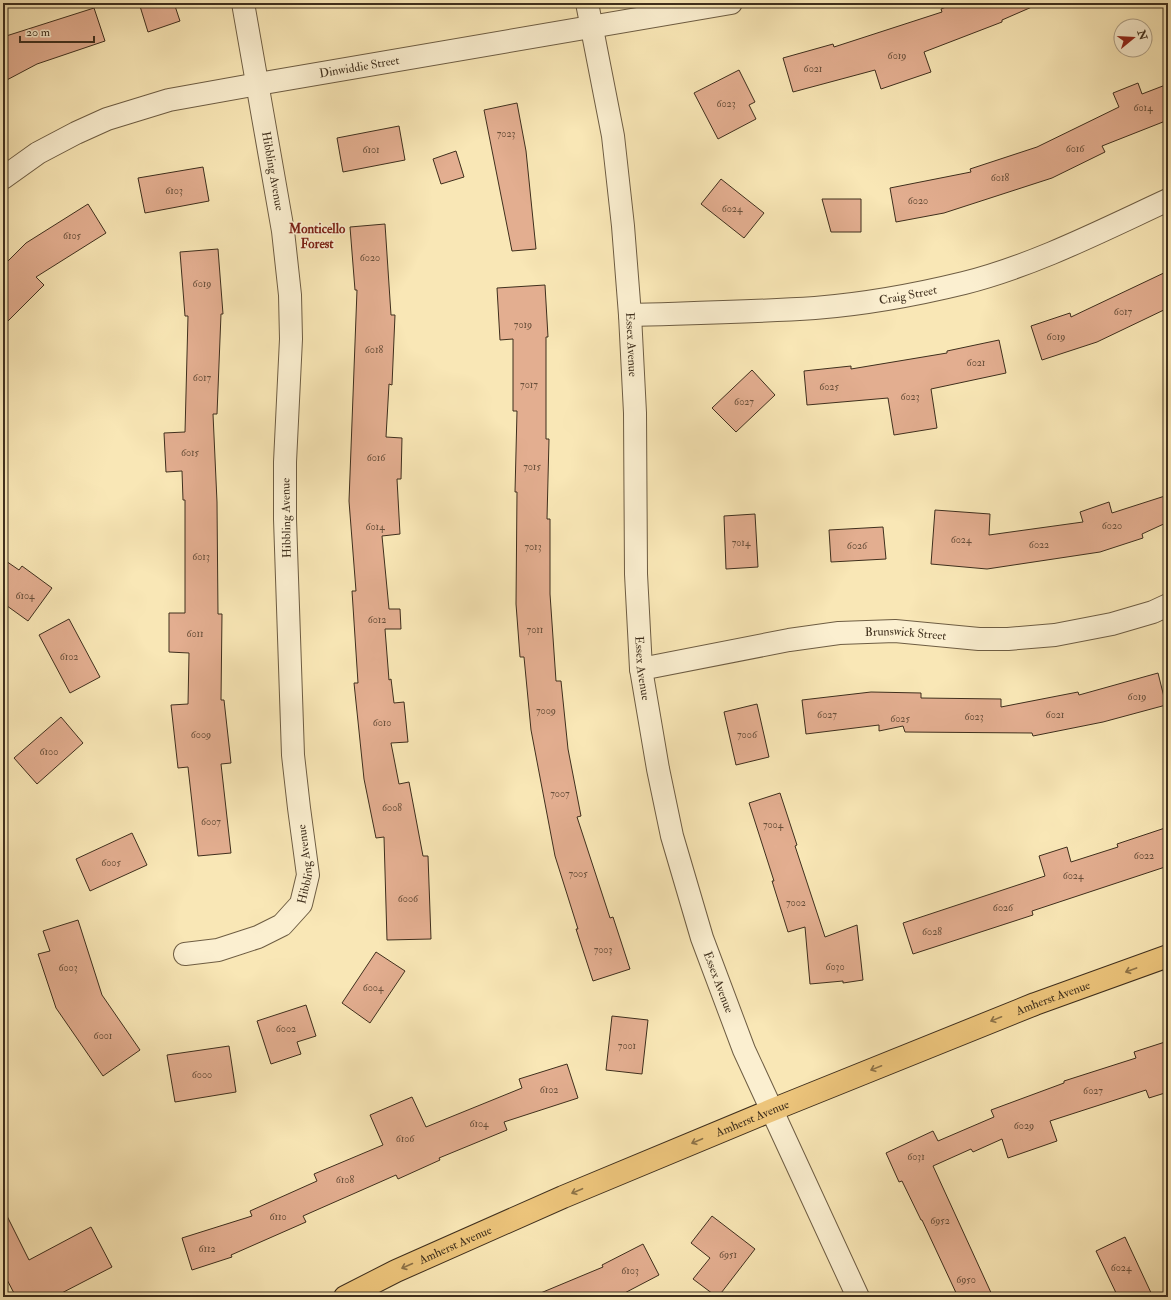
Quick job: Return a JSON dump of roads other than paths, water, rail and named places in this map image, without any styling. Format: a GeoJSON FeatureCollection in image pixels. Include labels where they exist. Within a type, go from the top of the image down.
{"type":"FeatureCollection","features":[{"type":"Feature","properties":{"kind":"main road","name":"Amherst Avenue"},"geometry":{"type":"LineString","coordinates":[[345,1297],[396,1271],[556,1200],[772,1110],[1035,1004],[1168,956]]}},
{"type":"Feature","properties":{"kind":"street","name":"Hibbling Avenue"},"geometry":{"type":"LineString","coordinates":[[185,954],[218,950],[258,937],[282,925],[301,904],[308,875],[293,755],[285,519],[285,462],[291,339],[290,296],[283,231],[243,3]]}},
{"type":"Feature","properties":{"kind":"street","name":"Essex Avenue"},"geometry":{"type":"LineString","coordinates":[[587,3],[613,136],[630,315],[635,413],[636,574],[641,669],[658,770],[672,836],[702,938],[744,1050],[858,1297]]}},
{"type":"Feature","properties":{"kind":"street","name":"Dinwiddie Street"},"geometry":{"type":"LineString","coordinates":[[3,178],[38,153],[76,132],[107,119],[169,100],[732,3]]}},
{"type":"Feature","properties":{"kind":"street","name":"Craig Street"},"geometry":{"type":"LineString","coordinates":[[630,315],[816,308],[900,296],[964,283],[1010,269],[1055,252],[1168,200]]}},
{"type":"Feature","properties":{"kind":"street","name":"Brunswick Street"},"geometry":{"type":"LineString","coordinates":[[641,669],[789,640],[838,633],[895,631],[979,639],[1008,639],[1055,635],[1112,624],[1152,612],[1168,605]]}},
{"type":"Feature","properties":{"kind":"district","name":"Monticello Forest"},"geometry":{"type":"Point","coordinates":[317,236]}}]}
